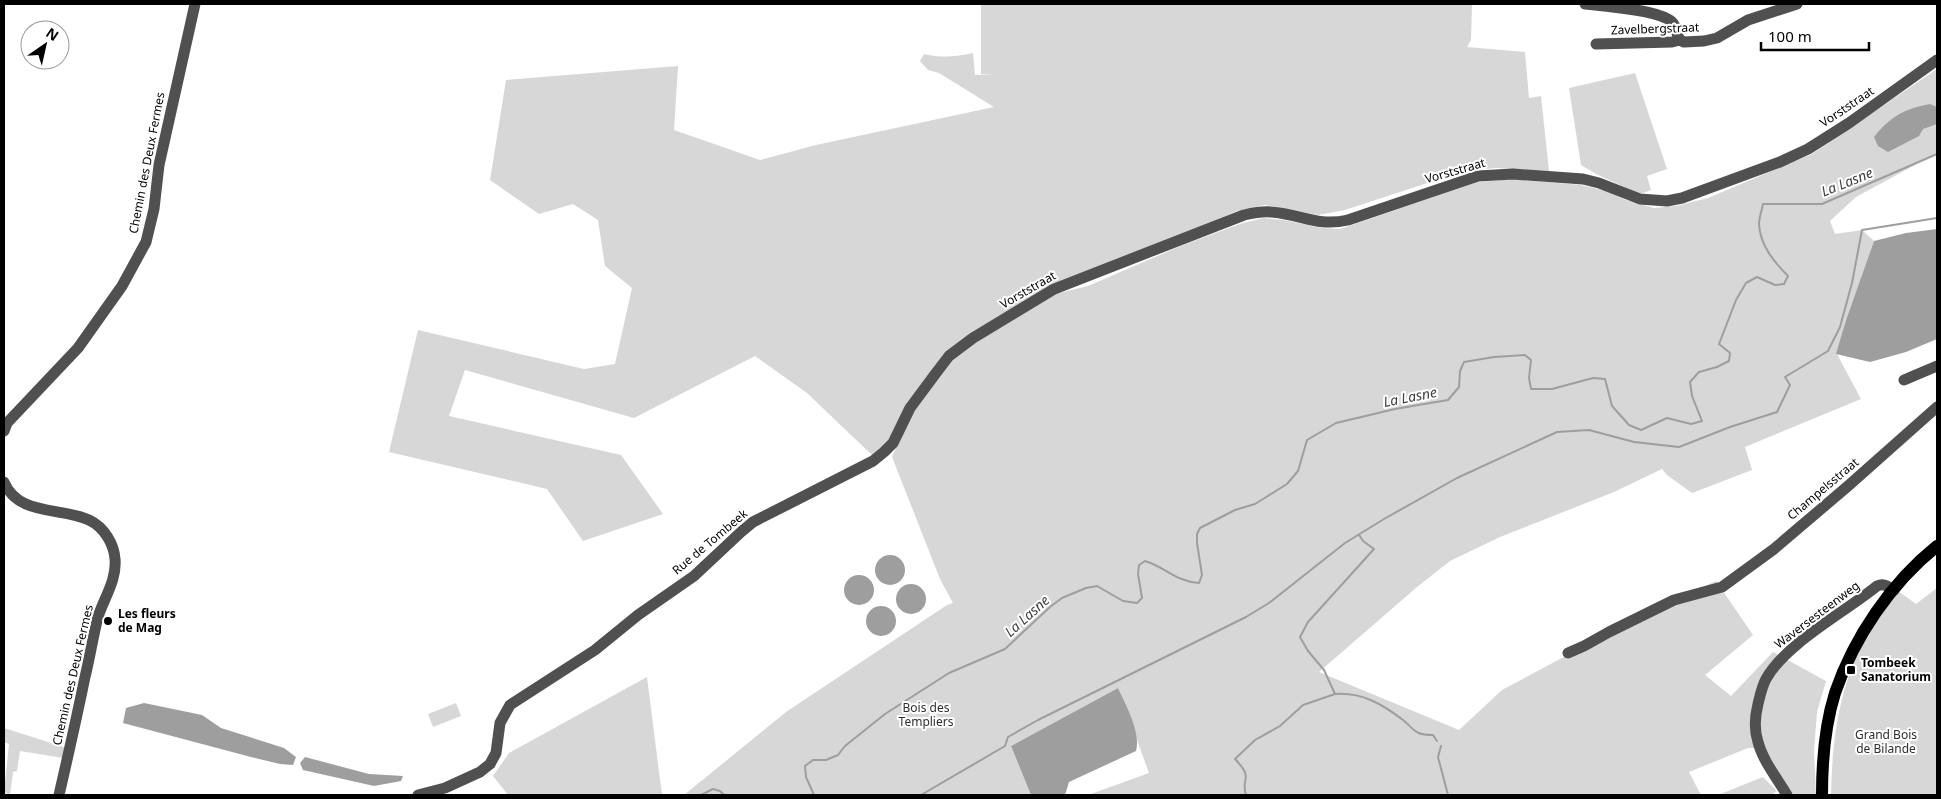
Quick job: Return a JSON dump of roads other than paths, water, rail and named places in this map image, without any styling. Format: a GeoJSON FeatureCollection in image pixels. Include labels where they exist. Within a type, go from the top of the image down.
{"type":"FeatureCollection","features":[{"type":"Feature","properties":{"kind":"main road"},"geometry":{"type":"LineString","coordinates":[[1822,795],[1822,768],[1829,718],[1850,656],[1868,625],[1909,571],[1937,546]]}},
{"type":"Feature","properties":{"kind":"street","name":"Chemin des Deux Fermes"},"geometry":{"type":"LineString","coordinates":[[4,431],[8,423],[78,348],[122,286],[146,242],[154,209],[159,165],[195,4]]}},
{"type":"Feature","properties":{"kind":"street"},"geometry":{"type":"LineString","coordinates":[[1585,4],[1658,15],[1674,24],[1680,40]]}},
{"type":"Feature","properties":{"kind":"street","name":"Zavelbergstraat"},"geometry":{"type":"LineString","coordinates":[[1596,44],[1672,42],[1680,40],[1684,42],[1704,41],[1717,38],[1748,20],[1797,4]]}},
{"type":"Feature","properties":{"kind":"street","name":"Vorststraat"},"geometry":{"type":"LineString","coordinates":[[974,338],[1054,289],[1244,215],[1270,212],[1333,224],[1478,176],[1494,174],[1583,179],[1599,183],[1640,199],[1653,201],[1667,201],[1688,196],[1780,162],[1808,149],[1937,60]]}},
{"type":"Feature","properties":{"kind":"street","name":"Rue de Tombeek"},"geometry":{"type":"LineString","coordinates":[[421,795],[445,788],[480,772],[490,764],[496,753],[500,723],[510,705],[595,650],[638,615],[694,576],[753,522],[873,461],[884,452],[893,443],[910,408],[949,356],[974,338]]}},
{"type":"Feature","properties":{"kind":"street"},"geometry":{"type":"LineString","coordinates":[[1904,380],[1937,366]]}},
{"type":"Feature","properties":{"kind":"street","name":"Champelsstraat"},"geometry":{"type":"LineString","coordinates":[[1568,653],[1674,600],[1714,591],[1723,586],[1774,548],[1848,486],[1937,407]]}},
{"type":"Feature","properties":{"kind":"street","name":"Chemin des Deux Fermes"},"geometry":{"type":"LineString","coordinates":[[4,482],[6,488],[16,499],[31,507],[78,516],[92,521],[102,528],[114,550],[115,571],[98,617],[59,795]]}},
{"type":"Feature","properties":{"kind":"street","name":"Waversesteenweg"},"geometry":{"type":"LineString","coordinates":[[1787,795],[1757,741],[1756,711],[1766,679],[1777,663],[1792,648],[1877,586],[1882,584],[1894,590]]}},
{"type":"Feature","properties":{"kind":"waterway","name":"La Lasne"},"geometry":{"type":"LineString","coordinates":[[814,795],[806,777],[805,766],[813,760],[826,760],[838,755],[845,746],[885,714],[949,673],[1005,649],[1062,598],[1086,588],[1097,586],[1123,601],[1137,603],[1142,598],[1138,574],[1139,565],[1145,561],[1184,580],[1199,583],[1202,575],[1197,534],[1200,528],[1235,510],[1255,504],[1287,484],[1298,471],[1307,440],[1336,423],[1395,409],[1448,400],[1459,387],[1460,371],[1464,362],[1494,357],[1525,355],[1531,360],[1529,378],[1531,389],[1552,389],[1593,378],[1605,379],[1612,406],[1629,425],[1641,430],[1667,418],[1691,424],[1702,421],[1692,396],[1690,382],[1699,372],[1717,367],[1729,361],[1730,353],[1719,344],[1736,300],[1746,283],[1757,277],[1775,285],[1784,284],[1788,276],[1773,259],[1762,239],[1759,219],[1763,204],[1822,204],[1937,154]]}},
{"type":"Feature","properties":{"kind":"waterway"},"geometry":{"type":"LineString","coordinates":[[921,795],[1005,746],[1008,737],[1038,720],[1246,617],[1269,603],[1345,543],[1384,519],[1457,478],[1557,432],[1589,430],[1634,442],[1679,447],[1730,427],[1777,412],[1790,385],[1785,377],[1828,351],[1840,327],[1852,283],[1862,230],[1937,218]]}},
{"type":"Feature","properties":{"kind":"waterway"},"geometry":{"type":"LineString","coordinates":[[1246,795],[1246,775],[1235,759],[1255,740],[1280,726],[1303,705],[1335,694],[1324,670],[1308,651],[1300,637],[1308,622],[1374,549],[1363,541],[1359,535]]}},
{"type":"Feature","properties":{"kind":"waterway"},"geometry":{"type":"LineString","coordinates":[[1335,694],[1354,695],[1371,700],[1395,714],[1416,732],[1433,735],[1437,741]]}},
{"type":"Feature","properties":{"kind":"waterway"},"geometry":{"type":"LineString","coordinates":[[1441,746],[1438,757],[1448,795]]}},
{"type":"Feature","properties":{"kind":"waterway","name":"La Lasne"},"geometry":{"type":"LineString","coordinates":[[701,795],[713,789],[720,791],[724,795]]}},
{"type":"Feature","properties":{"kind":"place","name":"Les fleurs de Mag"},"geometry":{"type":"Point","coordinates":[108,621]}},
{"type":"Feature","properties":{"kind":"place","name":"Tombeek Sanatorium"},"geometry":{"type":"Point","coordinates":[1851,670]}},
{"type":"Feature","properties":{"kind":"park label","name":"Bois des Templiers"},"geometry":{"type":"Point","coordinates":[926,715]}},
{"type":"Feature","properties":{"kind":"park label","name":"Grand Bois de Bilande"},"geometry":{"type":"Point","coordinates":[1886,742]}}]}
